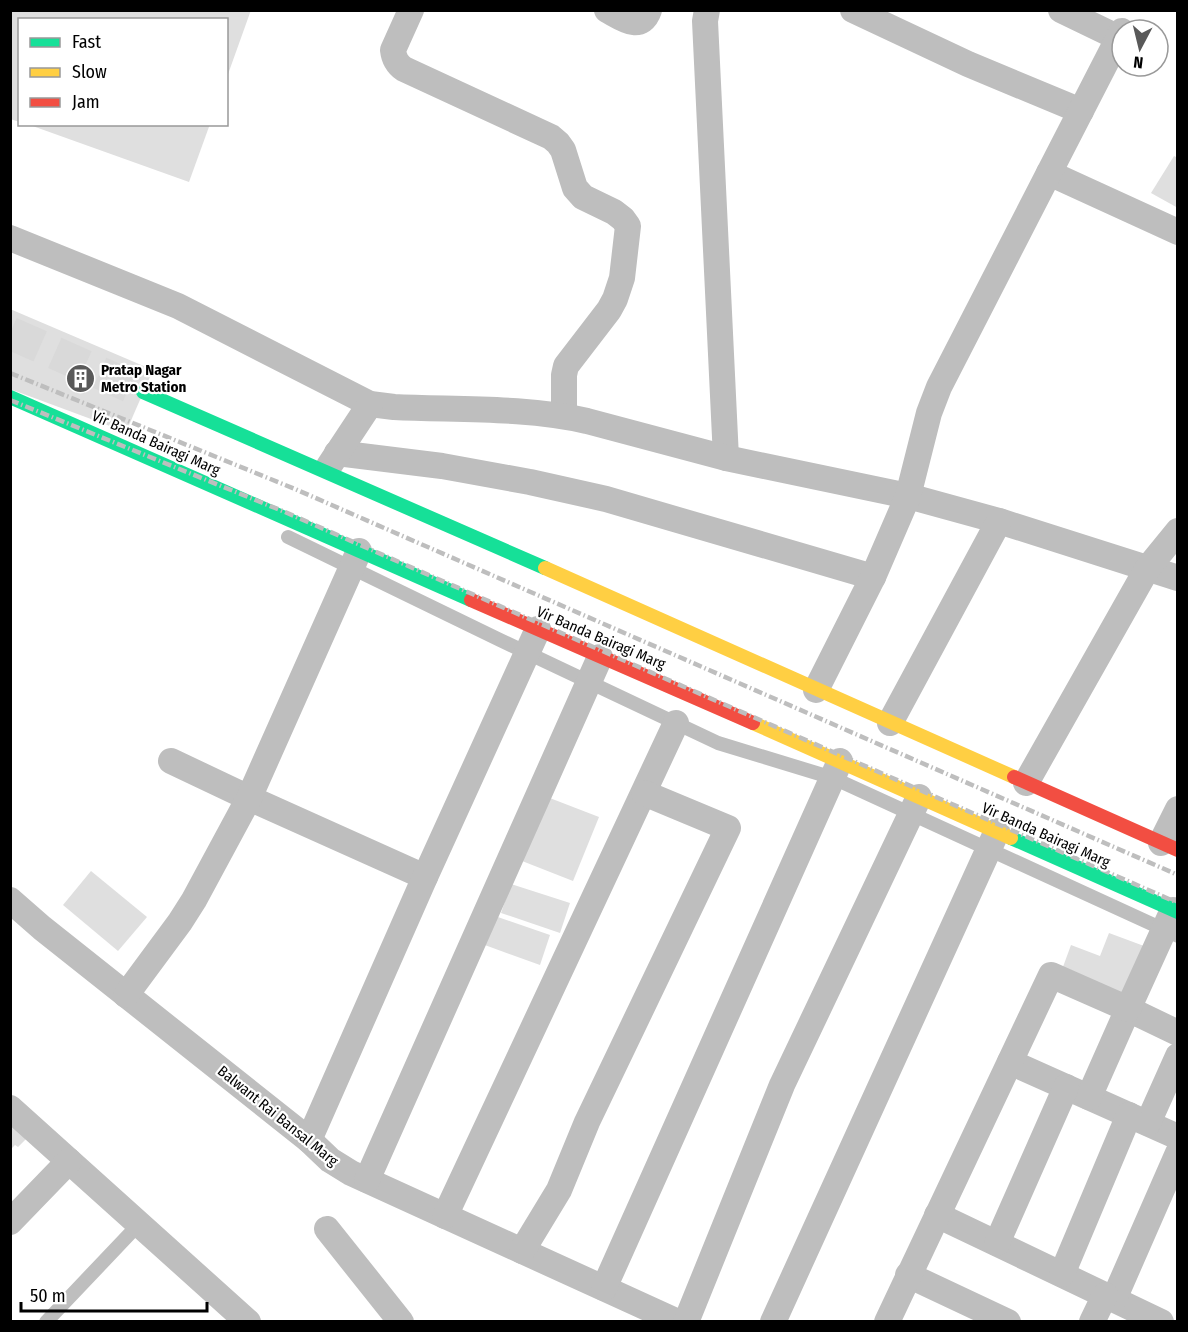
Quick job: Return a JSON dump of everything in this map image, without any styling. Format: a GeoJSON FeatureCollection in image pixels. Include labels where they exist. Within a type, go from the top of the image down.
{"type":"FeatureCollection","features":[{"type":"Feature","properties":{"kind":"main road"},"geometry":{"type":"LineString","coordinates":[[143,392],[331,462],[816,690],[1169,847]]}},
{"type":"Feature","properties":{"kind":"main road","name":"Vir Banda Bairagi Marg"},"geometry":{"type":"LineString","coordinates":[[10,397],[220,489],[355,559],[538,629],[685,693],[837,770],[1173,922]]}},
{"type":"Feature","properties":{"kind":"street"},"geometry":{"type":"LineString","coordinates":[[411,10],[393,50],[397,64],[551,137],[563,150],[575,188],[583,197],[614,212],[623,219],[627,226],[622,278],[615,299],[566,366],[564,416]]}},
{"type":"Feature","properties":{"kind":"street"},"geometry":{"type":"LineString","coordinates":[[607,10],[633,23],[641,22],[650,10]]}},
{"type":"Feature","properties":{"kind":"street"},"geometry":{"type":"LineString","coordinates":[[707,10],[705,21],[726,458]]}},
{"type":"Feature","properties":{"kind":"street"},"geometry":{"type":"LineString","coordinates":[[852,10],[1081,111]]}},
{"type":"Feature","properties":{"kind":"street"},"geometry":{"type":"LineString","coordinates":[[1061,10],[1110,29]]}},
{"type":"Feature","properties":{"kind":"street"},"geometry":{"type":"LineString","coordinates":[[816,690],[873,577],[908,496],[929,413],[939,387],[1110,54]]}},
{"type":"Feature","properties":{"kind":"street"},"geometry":{"type":"LineString","coordinates":[[1049,173],[1178,232]]}},
{"type":"Feature","properties":{"kind":"street"},"geometry":{"type":"LineString","coordinates":[[10,238],[178,306],[370,404],[564,416],[726,458],[908,496],[999,521],[1178,578]]}},
{"type":"Feature","properties":{"kind":"street"},"geometry":{"type":"LineString","coordinates":[[331,462],[370,404]]}},
{"type":"Feature","properties":{"kind":"street"},"geometry":{"type":"LineString","coordinates":[[331,462],[442,466],[530,482],[606,499],[873,577]]}},
{"type":"Feature","properties":{"kind":"street"},"geometry":{"type":"LineString","coordinates":[[890,723],[999,521]]}},
{"type":"Feature","properties":{"kind":"street"},"geometry":{"type":"LineString","coordinates":[[1026,783],[1148,569],[1178,531]]}},
{"type":"Feature","properties":{"kind":"street"},"geometry":{"type":"LineString","coordinates":[[126,995],[194,900],[249,798],[355,559]]}},
{"type":"Feature","properties":{"kind":"street"},"geometry":{"type":"LineString","coordinates":[[309,1140],[538,629]]}},
{"type":"Feature","properties":{"kind":"street"},"geometry":{"type":"LineString","coordinates":[[367,1180],[600,657]]}},
{"type":"Feature","properties":{"kind":"street"},"geometry":{"type":"LineString","coordinates":[[445,1216],[676,723]]}},
{"type":"Feature","properties":{"kind":"street"},"geometry":{"type":"LineString","coordinates":[[171,761],[425,877]]}},
{"type":"Feature","properties":{"kind":"street"},"geometry":{"type":"LineString","coordinates":[[604,1288],[837,770]]}},
{"type":"Feature","properties":{"kind":"street"},"geometry":{"type":"LineString","coordinates":[[522,1251],[559,1190],[587,1122],[728,828],[644,793]]}},
{"type":"Feature","properties":{"kind":"street"},"geometry":{"type":"LineString","coordinates":[[686,1322],[782,1085],[915,805]]}},
{"type":"Feature","properties":{"kind":"street"},"geometry":{"type":"LineString","coordinates":[[1169,847],[1178,809]]}},
{"type":"Feature","properties":{"kind":"street"},"geometry":{"type":"LineString","coordinates":[[773,1322],[993,841]]}},
{"type":"Feature","properties":{"kind":"street","name":"Balwant Rai Bansal Marg"},"geometry":{"type":"LineString","coordinates":[[10,900],[42,928],[309,1140],[330,1160],[351,1173],[678,1322]]}},
{"type":"Feature","properties":{"kind":"street"},"geometry":{"type":"LineString","coordinates":[[997,1243],[1077,1092],[1128,1009],[1173,922]]}},
{"type":"Feature","properties":{"kind":"street"},"geometry":{"type":"LineString","coordinates":[[887,1322],[1051,975],[1178,1033]]}},
{"type":"Feature","properties":{"kind":"street"},"geometry":{"type":"LineString","coordinates":[[1062,1274],[1138,1119],[1178,1056]]}},
{"type":"Feature","properties":{"kind":"street"},"geometry":{"type":"LineString","coordinates":[[1010,1062],[1178,1137]]}},
{"type":"Feature","properties":{"kind":"street"},"geometry":{"type":"LineString","coordinates":[[10,1108],[248,1322]]}},
{"type":"Feature","properties":{"kind":"street"},"geometry":{"type":"LineString","coordinates":[[1092,1322],[1109,1297],[1178,1152]]}},
{"type":"Feature","properties":{"kind":"street"},"geometry":{"type":"LineString","coordinates":[[10,1222],[69,1161]]}},
{"type":"Feature","properties":{"kind":"street"},"geometry":{"type":"LineString","coordinates":[[938,1215],[1161,1322]]}},
{"type":"Feature","properties":{"kind":"street"},"geometry":{"type":"LineString","coordinates":[[327,1229],[401,1322]]}},
{"type":"Feature","properties":{"kind":"street"},"geometry":{"type":"LineString","coordinates":[[908,1275],[1008,1322]]}},
{"type":"Feature","properties":{"kind":"lane"},"geometry":{"type":"LineString","coordinates":[[220,489],[231,508],[241,513]]}},
{"type":"Feature","properties":{"kind":"lane"},"geometry":{"type":"LineString","coordinates":[[281,533],[355,559],[527,653],[718,743],[837,770]]}},
{"type":"Feature","properties":{"kind":"lane"},"geometry":{"type":"LineString","coordinates":[[915,805],[1173,922]]}},
{"type":"Feature","properties":{"kind":"lane"},"geometry":{"type":"LineString","coordinates":[[46,1322],[139,1224]]}},
{"type":"Feature","properties":{"kind":"building"},"geometry":{"type":"Polygon","coordinates":[[[10,10],[251,10],[228,74],[228,18],[18,18],[18,121],[10,119],[10,10]]]}},
{"type":"Feature","properties":{"kind":"building"},"geometry":{"type":"Polygon","coordinates":[[[33,126],[209,126],[189,182],[33,126]]]}},
{"type":"Feature","properties":{"kind":"building"},"geometry":{"type":"Polygon","coordinates":[[[1174,156],[1178,158],[1178,208],[1151,193],[1174,156]]]}},
{"type":"Feature","properties":{"kind":"building","name":"Pratap Nagar Metro Station"},"geometry":{"type":"Polygon","coordinates":[[[10,309],[153,370],[126,432],[10,389],[10,309]]]}},
{"type":"Feature","properties":{"kind":"building"},"geometry":{"type":"Polygon","coordinates":[[[542,795],[599,817],[573,881],[517,859],[542,795]]]}},
{"type":"Feature","properties":{"kind":"building"},"geometry":{"type":"Polygon","coordinates":[[[91,871],[147,917],[118,951],[63,905],[91,871]]]}},
{"type":"Feature","properties":{"kind":"building"},"geometry":{"type":"Polygon","coordinates":[[[511,884],[570,903],[560,933],[501,913],[511,884]]]}},
{"type":"Feature","properties":{"kind":"building"},"geometry":{"type":"Polygon","coordinates":[[[492,915],[550,935],[540,965],[482,944],[492,915]]]}},
{"type":"Feature","properties":{"kind":"building"},"geometry":{"type":"Polygon","coordinates":[[[1109,933],[1144,946],[1124,999],[1060,975],[1071,945],[1100,956],[1109,933]]]}},
{"type":"Feature","properties":{"kind":"building"},"geometry":{"type":"Polygon","coordinates":[[[10,1118],[29,1136],[18,1147],[15,1145],[10,1150],[10,1118]]]}},
{"type":"Feature","properties":{"kind":"tunnel"},"geometry":{"type":"LineString","coordinates":[[10,333],[143,392]]}},
{"type":"Feature","properties":{"kind":"railway"},"geometry":{"type":"LineString","coordinates":[[10,373],[295,489],[1178,875]]}},
{"type":"Feature","properties":{"kind":"railway"},"geometry":{"type":"LineString","coordinates":[[10,400],[285,512],[1178,903]]}},
{"type":"Feature","properties":{"kind":"traffic: fast"},"geometry":{"type":"LineString","coordinates":[[143,392],[545,568]]}},
{"type":"Feature","properties":{"kind":"traffic: fast"},"geometry":{"type":"LineString","coordinates":[[10,397],[471,600]]}},
{"type":"Feature","properties":{"kind":"traffic: fast"},"geometry":{"type":"LineString","coordinates":[[1011,838],[1178,912]]}},
{"type":"Feature","properties":{"kind":"traffic: slow"},"geometry":{"type":"LineString","coordinates":[[545,568],[1014,777]]}},
{"type":"Feature","properties":{"kind":"traffic: slow"},"geometry":{"type":"LineString","coordinates":[[753,723],[1011,838]]}},
{"type":"Feature","properties":{"kind":"traffic: jam"},"geometry":{"type":"LineString","coordinates":[[471,600],[753,723]]}},
{"type":"Feature","properties":{"kind":"traffic: jam"},"geometry":{"type":"LineString","coordinates":[[1014,777],[1178,850]]}},
{"type":"Feature","properties":{"kind":"place","name":"Pratap Nagar Metro Station"},"geometry":{"type":"Point","coordinates":[80,379]}}]}
